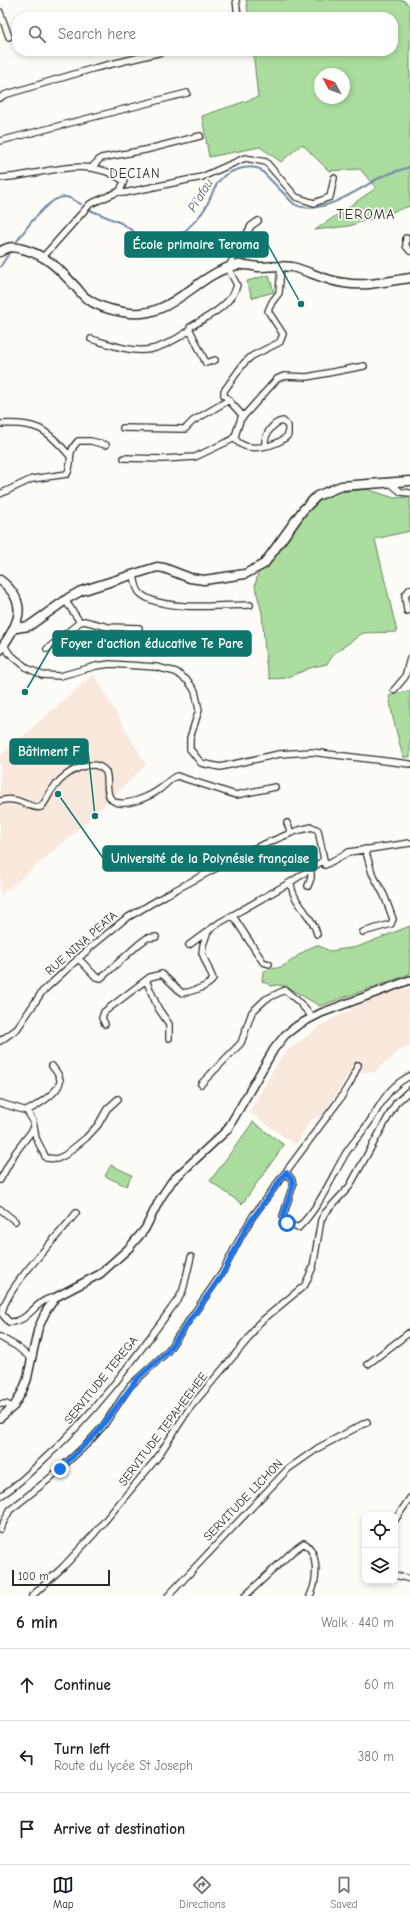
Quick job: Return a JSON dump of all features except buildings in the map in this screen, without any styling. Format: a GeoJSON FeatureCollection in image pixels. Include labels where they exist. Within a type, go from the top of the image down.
{"type":"FeatureCollection","features":[{"type":"Feature","properties":{"kind":"main road"},"geometry":{"type":"LineString","coordinates":[[0,252],[5,248],[13,247],[43,257],[52,262],[86,298],[99,306],[123,312],[142,314],[159,309],[174,302],[193,289],[204,278],[239,265],[292,267],[342,283],[366,285],[410,278]]}},
{"type":"Feature","properties":{"kind":"main road"},"geometry":{"type":"LineString","coordinates":[[16,628],[29,626],[65,600],[81,591],[157,567],[164,568],[190,578],[204,580],[245,574],[256,570],[268,560],[303,510],[317,496],[341,486],[410,481]]}},
{"type":"Feature","properties":{"kind":"main road"},"geometry":{"type":"LineString","coordinates":[[0,580],[10,588],[17,602],[19,617],[16,628],[2,647]]}},
{"type":"Feature","properties":{"kind":"street"},"geometry":{"type":"LineString","coordinates":[[236,0],[237,12]]}},
{"type":"Feature","properties":{"kind":"street"},"geometry":{"type":"LineString","coordinates":[[0,12],[9,37]]}},
{"type":"Feature","properties":{"kind":"street"},"geometry":{"type":"LineString","coordinates":[[0,98],[4,95],[95,68],[145,56]]}},
{"type":"Feature","properties":{"kind":"street"},"geometry":{"type":"LineString","coordinates":[[0,141],[187,93]]}},
{"type":"Feature","properties":{"kind":"street"},"geometry":{"type":"LineString","coordinates":[[91,168],[101,158],[145,150],[200,136]]}},
{"type":"Feature","properties":{"kind":"street"},"geometry":{"type":"LineString","coordinates":[[43,257],[90,204],[120,191],[124,193],[202,178],[245,158],[266,162],[283,184],[296,197],[314,203],[330,197],[334,178]]}},
{"type":"Feature","properties":{"kind":"street"},"geometry":{"type":"LineString","coordinates":[[0,178],[60,168],[98,168],[124,180],[120,191]]}},
{"type":"Feature","properties":{"kind":"street"},"geometry":{"type":"LineString","coordinates":[[91,339],[127,350],[150,350],[162,347],[190,330],[190,327],[213,313],[234,295],[237,285],[228,268],[251,226],[258,221]]}},
{"type":"Feature","properties":{"kind":"street"},"geometry":{"type":"LineString","coordinates":[[406,238],[406,246],[410,250]]}},
{"type":"Feature","properties":{"kind":"street"},"geometry":{"type":"LineString","coordinates":[[242,418],[240,410],[224,395],[224,391],[244,363],[252,356],[280,342],[282,338],[282,334],[268,311],[280,293],[281,266]]}},
{"type":"Feature","properties":{"kind":"street"},"geometry":{"type":"LineString","coordinates":[[190,330],[206,363],[215,360]]}},
{"type":"Feature","properties":{"kind":"street"},"geometry":{"type":"LineString","coordinates":[[124,458],[163,459],[195,457],[231,440],[235,436],[242,418],[277,379],[284,376],[307,377],[364,366]]}},
{"type":"Feature","properties":{"kind":"street"},"geometry":{"type":"LineString","coordinates":[[123,428],[185,429],[193,421],[229,400]]}},
{"type":"Feature","properties":{"kind":"street"},"geometry":{"type":"LineString","coordinates":[[235,436],[236,440],[244,447],[252,448],[273,444],[285,438],[289,430],[286,423],[279,422],[275,425],[266,437],[265,445]]}},
{"type":"Feature","properties":{"kind":"street"},"geometry":{"type":"LineString","coordinates":[[0,424],[29,424],[39,428],[53,437],[69,455]]}},
{"type":"Feature","properties":{"kind":"street"},"geometry":{"type":"LineString","coordinates":[[0,494],[32,479],[67,474],[69,455],[73,446],[78,441],[83,440],[106,445]]}},
{"type":"Feature","properties":{"kind":"street"},"geometry":{"type":"LineString","coordinates":[[390,483],[401,492],[410,492]]}},
{"type":"Feature","properties":{"kind":"street"},"geometry":{"type":"LineString","coordinates":[[134,574],[136,585],[140,594],[154,601],[168,605],[250,605]]}},
{"type":"Feature","properties":{"kind":"street"},"geometry":{"type":"LineString","coordinates":[[407,611],[404,595],[410,589]]}},
{"type":"Feature","properties":{"kind":"street"},"geometry":{"type":"LineString","coordinates":[[65,600],[80,622]]}},
{"type":"Feature","properties":{"kind":"street"},"geometry":{"type":"LineString","coordinates":[[47,649],[80,622],[84,621],[108,627],[139,628]]}},
{"type":"Feature","properties":{"kind":"street"},"geometry":{"type":"LineString","coordinates":[[2,647],[27,668],[42,675],[60,676],[96,666],[110,664],[156,667],[176,672],[188,681],[195,691],[199,710],[190,738],[190,749],[201,763],[220,767],[279,754],[311,752],[410,764]]}},
{"type":"Feature","properties":{"kind":"street"},"geometry":{"type":"LineString","coordinates":[[394,690],[405,677],[410,658]]}},
{"type":"Feature","properties":{"kind":"street"},"geometry":{"type":"LineString","coordinates":[[0,800],[17,800],[34,808],[41,807],[54,786],[64,777],[73,771],[90,765],[96,765],[106,772],[108,789],[111,798],[118,803],[145,798],[177,776],[236,795],[275,787]]}},
{"type":"Feature","properties":{"kind":"street"},"geometry":{"type":"LineString","coordinates":[[287,823],[291,833]]}},
{"type":"Feature","properties":{"kind":"street","name":"RUE NINA PEATA"},"geometry":{"type":"LineString","coordinates":[[0,1041],[17,1029],[42,992],[78,958],[126,919],[166,895],[250,850],[312,826],[316,827],[324,860]]}},
{"type":"Feature","properties":{"kind":"street"},"geometry":{"type":"LineString","coordinates":[[189,945],[208,931],[311,870],[324,860],[325,865],[349,852],[410,843]]}},
{"type":"Feature","properties":{"kind":"street"},"geometry":{"type":"LineString","coordinates":[[404,844],[410,847]]}},
{"type":"Feature","properties":{"kind":"street"},"geometry":{"type":"LineString","coordinates":[[363,932],[391,924],[393,919],[384,895],[372,872],[365,849]]}},
{"type":"Feature","properties":{"kind":"street"},"geometry":{"type":"LineString","coordinates":[[308,886],[311,878],[311,870]]}},
{"type":"Feature","properties":{"kind":"street"},"geometry":{"type":"LineString","coordinates":[[291,882],[293,892],[311,921],[317,934]]}},
{"type":"Feature","properties":{"kind":"street"},"geometry":{"type":"LineString","coordinates":[[233,916],[263,962],[269,964]]}},
{"type":"Feature","properties":{"kind":"street"},"geometry":{"type":"LineString","coordinates":[[105,1024],[102,1018],[104,1012],[146,980],[156,975],[162,974],[182,993],[210,983],[213,979],[202,953],[208,931]]}},
{"type":"Feature","properties":{"kind":"street"},"geometry":{"type":"LineString","coordinates":[[78,958],[96,977],[101,978],[147,938],[156,938]]}},
{"type":"Feature","properties":{"kind":"street"},"geometry":{"type":"LineString","coordinates":[[146,980],[158,1008],[169,1024],[168,1038]]}},
{"type":"Feature","properties":{"kind":"street"},"geometry":{"type":"LineString","coordinates":[[76,1213],[37,1258],[6,1303],[2,1314],[9,1322],[14,1322],[27,1315],[43,1300],[56,1297],[100,1274],[128,1249],[145,1228],[160,1199],[172,1181],[216,1142],[227,1130],[274,1049],[286,1035],[298,1025],[312,1017],[410,980]]}},
{"type":"Feature","properties":{"kind":"street"},"geometry":{"type":"LineString","coordinates":[[201,1084],[241,1043],[252,1012],[266,998],[274,993],[285,990],[299,1002],[312,1017]]}},
{"type":"Feature","properties":{"kind":"street"},"geometry":{"type":"LineString","coordinates":[[0,1529],[10,1510],[49,1479],[85,1445],[104,1425],[130,1386],[167,1352],[222,1275],[247,1226],[340,1099],[351,1081],[358,1065]]}},
{"type":"Feature","properties":{"kind":"street"},"geometry":{"type":"LineString","coordinates":[[27,1111],[49,1096],[59,1086],[61,1081],[52,1066]]}},
{"type":"Feature","properties":{"kind":"street"},"geometry":{"type":"LineString","coordinates":[[286,1172],[292,1180],[293,1185],[283,1216],[287,1223],[298,1228],[308,1218],[347,1152],[391,1088],[398,1082],[410,1076]]}},
{"type":"Feature","properties":{"kind":"street","name":"SERVITUDE TEPAHEEHEE"},"geometry":{"type":"LineString","coordinates":[[32,1596],[63,1567],[94,1534],[157,1458],[189,1409],[249,1338],[258,1324],[305,1285],[313,1267],[320,1220],[328,1209],[349,1187],[396,1103],[410,1090]]}},
{"type":"Feature","properties":{"kind":"street"},"geometry":{"type":"LineString","coordinates":[[0,1103],[27,1111],[33,1121],[39,1147],[46,1158],[58,1159],[86,1138],[98,1125],[107,1109],[118,1099]]}},
{"type":"Feature","properties":{"kind":"street"},"geometry":{"type":"LineString","coordinates":[[0,1180],[15,1152],[34,1128]]}},
{"type":"Feature","properties":{"kind":"street"},"geometry":{"type":"LineString","coordinates":[[0,1209],[15,1221]]}},
{"type":"Feature","properties":{"kind":"street","name":"SERVITUDE TEREGA"},"geometry":{"type":"LineString","coordinates":[[0,1496],[16,1485],[64,1441],[124,1371],[179,1298],[183,1290],[191,1257]]}},
{"type":"Feature","properties":{"kind":"street"},"geometry":{"type":"LineString","coordinates":[[0,1418],[12,1407],[24,1387],[32,1359],[32,1352],[38,1329],[46,1311],[56,1297]]}},
{"type":"Feature","properties":{"kind":"street"},"geometry":{"type":"LineString","coordinates":[[368,1364],[410,1332]]}},
{"type":"Feature","properties":{"kind":"street"},"geometry":{"type":"LineString","coordinates":[[0,1337],[16,1346],[32,1359]]}},
{"type":"Feature","properties":{"kind":"street"},"geometry":{"type":"LineString","coordinates":[[0,1404],[6,1404],[12,1407]]}},
{"type":"Feature","properties":{"kind":"street","name":"SERVITUDE LICHON"},"geometry":{"type":"LineString","coordinates":[[168,1596],[288,1469],[318,1448],[367,1422]]}},
{"type":"Feature","properties":{"kind":"street"},"geometry":{"type":"LineString","coordinates":[[398,1516],[410,1498]]}},
{"type":"Feature","properties":{"kind":"street"},"geometry":{"type":"LineString","coordinates":[[245,1596],[293,1551],[304,1543],[313,1552],[315,1564],[310,1596]]}},
{"type":"Feature","properties":{"kind":"street"},"geometry":{"type":"LineString","coordinates":[[398,1576],[410,1580]]}},
{"type":"Feature","properties":{"kind":"shaded area"},"geometry":{"type":"Polygon","coordinates":[[[94,674],[146,765],[68,839],[0,896],[0,756],[94,674]]]}},
{"type":"Feature","properties":{"kind":"shaded area"},"geometry":{"type":"Polygon","coordinates":[[[410,988],[410,1047],[403,1048],[374,1072],[349,1073],[323,1115],[311,1120],[296,1145],[249,1112],[282,1055],[324,1023],[384,993],[410,988]]]}},
{"type":"Feature","properties":{"kind":"green space"},"geometry":{"type":"Polygon","coordinates":[[[246,0],[403,0],[410,6],[410,206],[349,226],[315,230],[376,188],[360,169],[329,171],[302,144],[281,162],[260,147],[209,157],[202,116],[258,97],[254,56],[398,56],[398,12],[248,12],[246,0]]]}},
{"type":"Feature","properties":{"kind":"green space"},"geometry":{"type":"Polygon","coordinates":[[[269,275],[274,292],[252,298],[247,281],[269,275]]]}},
{"type":"Feature","properties":{"kind":"green space"},"geometry":{"type":"Polygon","coordinates":[[[367,489],[394,498],[410,497],[410,531],[375,539],[397,632],[363,633],[335,653],[327,664],[313,667],[286,678],[270,679],[266,664],[262,613],[255,586],[258,573],[297,527],[313,502],[332,493],[367,489]]]}},
{"type":"Feature","properties":{"kind":"green space"},"geometry":{"type":"Polygon","coordinates":[[[410,690],[410,757],[403,757],[389,696],[410,690]]]}},
{"type":"Feature","properties":{"kind":"green space"},"geometry":{"type":"Polygon","coordinates":[[[410,926],[410,974],[320,1006],[287,987],[279,985],[271,986],[262,981],[263,972],[269,969],[281,967],[311,947],[317,945],[330,951],[357,947],[410,926]]]}},
{"type":"Feature","properties":{"kind":"green space"},"geometry":{"type":"Polygon","coordinates":[[[253,1122],[284,1145],[242,1204],[210,1181],[253,1122]]]}},
{"type":"Feature","properties":{"kind":"green space"},"geometry":{"type":"Polygon","coordinates":[[[111,1165],[132,1175],[126,1186],[105,1176],[111,1165]]]}},
{"type":"Feature","properties":{"kind":"waterway","name":"Pi'afau"},"geometry":{"type":"LineString","coordinates":[[90,210],[121,223],[152,244],[160,246],[177,237],[192,224],[205,208],[214,189],[222,178],[228,173],[239,169],[251,167],[260,169],[294,204],[304,207],[315,207],[327,205],[339,200],[381,177],[410,167]]}},
{"type":"Feature","properties":{"kind":"waterway","name":"Pi'afau"},"geometry":{"type":"LineString","coordinates":[[17,241],[38,213],[52,201],[66,197],[81,204]]}},
{"type":"Feature","properties":{"kind":"waterway","name":"Pi'afau"},"geometry":{"type":"LineString","coordinates":[[0,267],[8,255]]}},
{"type":"Feature","properties":{"kind":"place","name":"École primaire Teroma"},"geometry":{"type":"Point","coordinates":[301,304]}},
{"type":"Feature","properties":{"kind":"place","name":"Foyer d'action éducative Te Pare"},"geometry":{"type":"Point","coordinates":[25,692]}},
{"type":"Feature","properties":{"kind":"place","name":"Université de la Polynésie française"},"geometry":{"type":"Point","coordinates":[58,794]}},
{"type":"Feature","properties":{"kind":"place","name":"Bâtiment F"},"geometry":{"type":"Point","coordinates":[95,816]}},
{"type":"Feature","properties":{"kind":"district","name":"DECIAN"},"geometry":{"type":"Point","coordinates":[135,173]}},
{"type":"Feature","properties":{"kind":"district","name":"TEROMA"},"geometry":{"type":"Point","coordinates":[366,214]}},
{"type":"Feature","properties":{"kind":"route"},"geometry":{"type":"LineString","coordinates":[[60,1469],[104,1425],[130,1386],[142,1373],[167,1352],[222,1275],[247,1226],[286,1172],[292,1180],[293,1185],[283,1216],[287,1223]]}}]}
